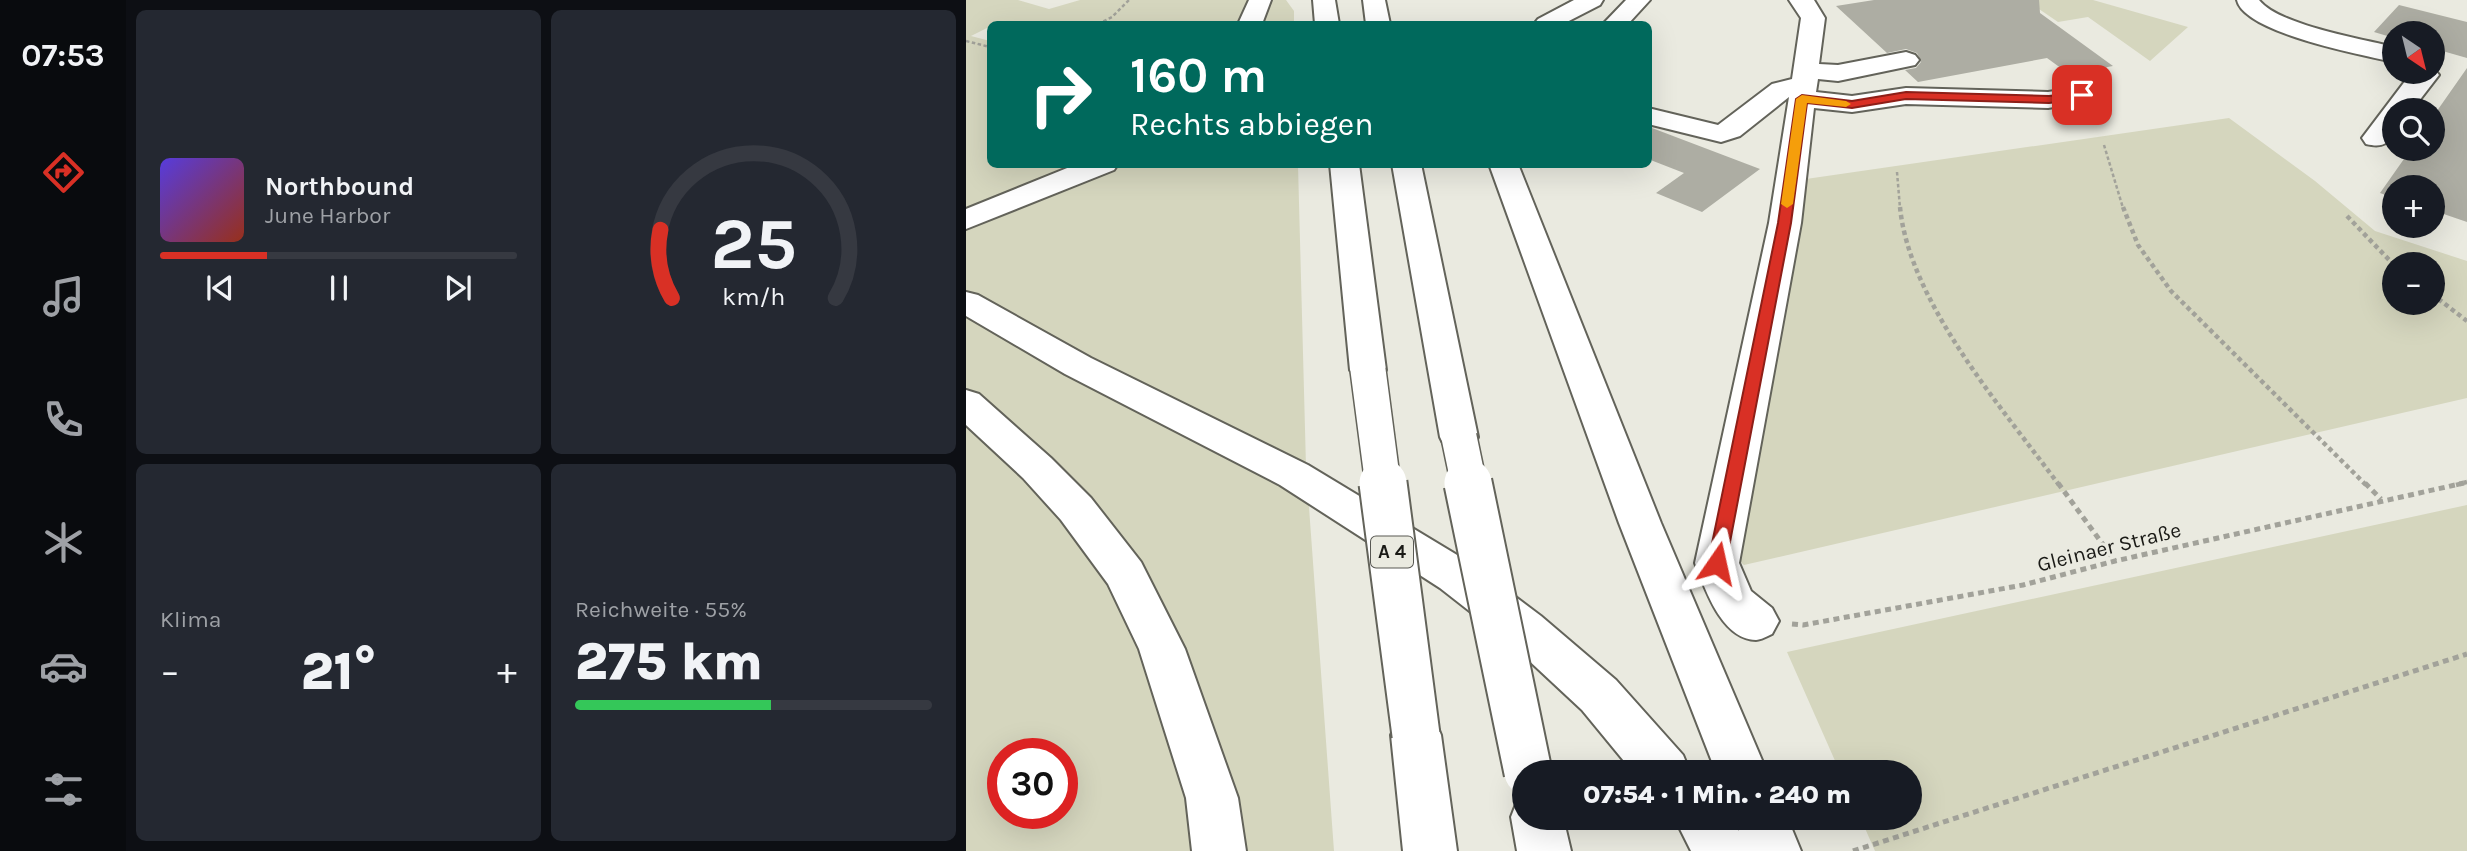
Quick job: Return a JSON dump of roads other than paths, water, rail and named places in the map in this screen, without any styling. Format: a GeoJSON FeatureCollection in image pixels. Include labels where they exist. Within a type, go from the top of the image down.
{"type":"FeatureCollection","features":[{"type":"Feature","properties":{"kind":"main road"},"geometry":{"type":"LineString","coordinates":[[1251,21],[1260,0]]}},
{"type":"Feature","properties":{"kind":"main road"},"geometry":{"type":"LineString","coordinates":[[1324,0],[1327,21]]}},
{"type":"Feature","properties":{"kind":"main road"},"geometry":{"type":"LineString","coordinates":[[1374,0],[1378,21]]}},
{"type":"Feature","properties":{"kind":"main road"},"geometry":{"type":"LineString","coordinates":[[1552,21],[1592,0]]}},
{"type":"Feature","properties":{"kind":"main road"},"geometry":{"type":"LineString","coordinates":[[1618,21],[1639,0]]}},
{"type":"Feature","properties":{"kind":"main road"},"geometry":{"type":"LineString","coordinates":[[1756,621],[1734,603],[1717,563],[1785,223],[1813,18],[1800,0]]}},
{"type":"Feature","properties":{"kind":"main road"},"geometry":{"type":"LineString","coordinates":[[2248,0],[2256,13],[2280,23],[2382,52]]}},
{"type":"Feature","properties":{"kind":"main road"},"geometry":{"type":"LineString","coordinates":[[1652,118],[1721,134],[1781,90],[1838,73],[1906,60]]}},
{"type":"Feature","properties":{"kind":"main road"},"geometry":{"type":"LineString","coordinates":[[1804,84],[1852,104],[1906,96],[2049,100],[2082,95]]}},
{"type":"Feature","properties":{"kind":"main road"},"geometry":{"type":"LineString","coordinates":[[2408,98],[2419,84]]}},
{"type":"Feature","properties":{"kind":"main road"},"geometry":{"type":"LineString","coordinates":[[2376,138],[2382,131]]}},
{"type":"Feature","properties":{"kind":"main road"},"geometry":{"type":"LineString","coordinates":[[966,220],[1044,191],[1095,168]]}},
{"type":"Feature","properties":{"kind":"main road","name":"A 4"},"geometry":{"type":"LineString","coordinates":[[1344,168],[1430,851]]}},
{"type":"Feature","properties":{"kind":"main road"},"geometry":{"type":"LineString","coordinates":[[1407,168],[1526,760]]}},
{"type":"Feature","properties":{"kind":"main road"},"geometry":{"type":"LineString","coordinates":[[1505,168],[1640,523],[1737,760]]}},
{"type":"Feature","properties":{"kind":"main road"},"geometry":{"type":"LineString","coordinates":[[966,302],[1078,366],[1294,475],[1456,576],[1525,629],[1599,695],[1655,760]]}},
{"type":"Feature","properties":{"kind":"main road"},"geometry":{"type":"LineString","coordinates":[[966,403],[1037,468],[1076,509],[1125,574],[1162,649],[1212,798],[1219,851]]}},
{"type":"Feature","properties":{"kind":"main road"},"geometry":{"type":"LineString","coordinates":[[1540,830],[1544,851]]}},
{"type":"Feature","properties":{"kind":"main road"},"geometry":{"type":"LineString","coordinates":[[1708,830],[1721,851]]}},
{"type":"Feature","properties":{"kind":"main road"},"geometry":{"type":"LineString","coordinates":[[1765,830],[1774,851]]}}]}
